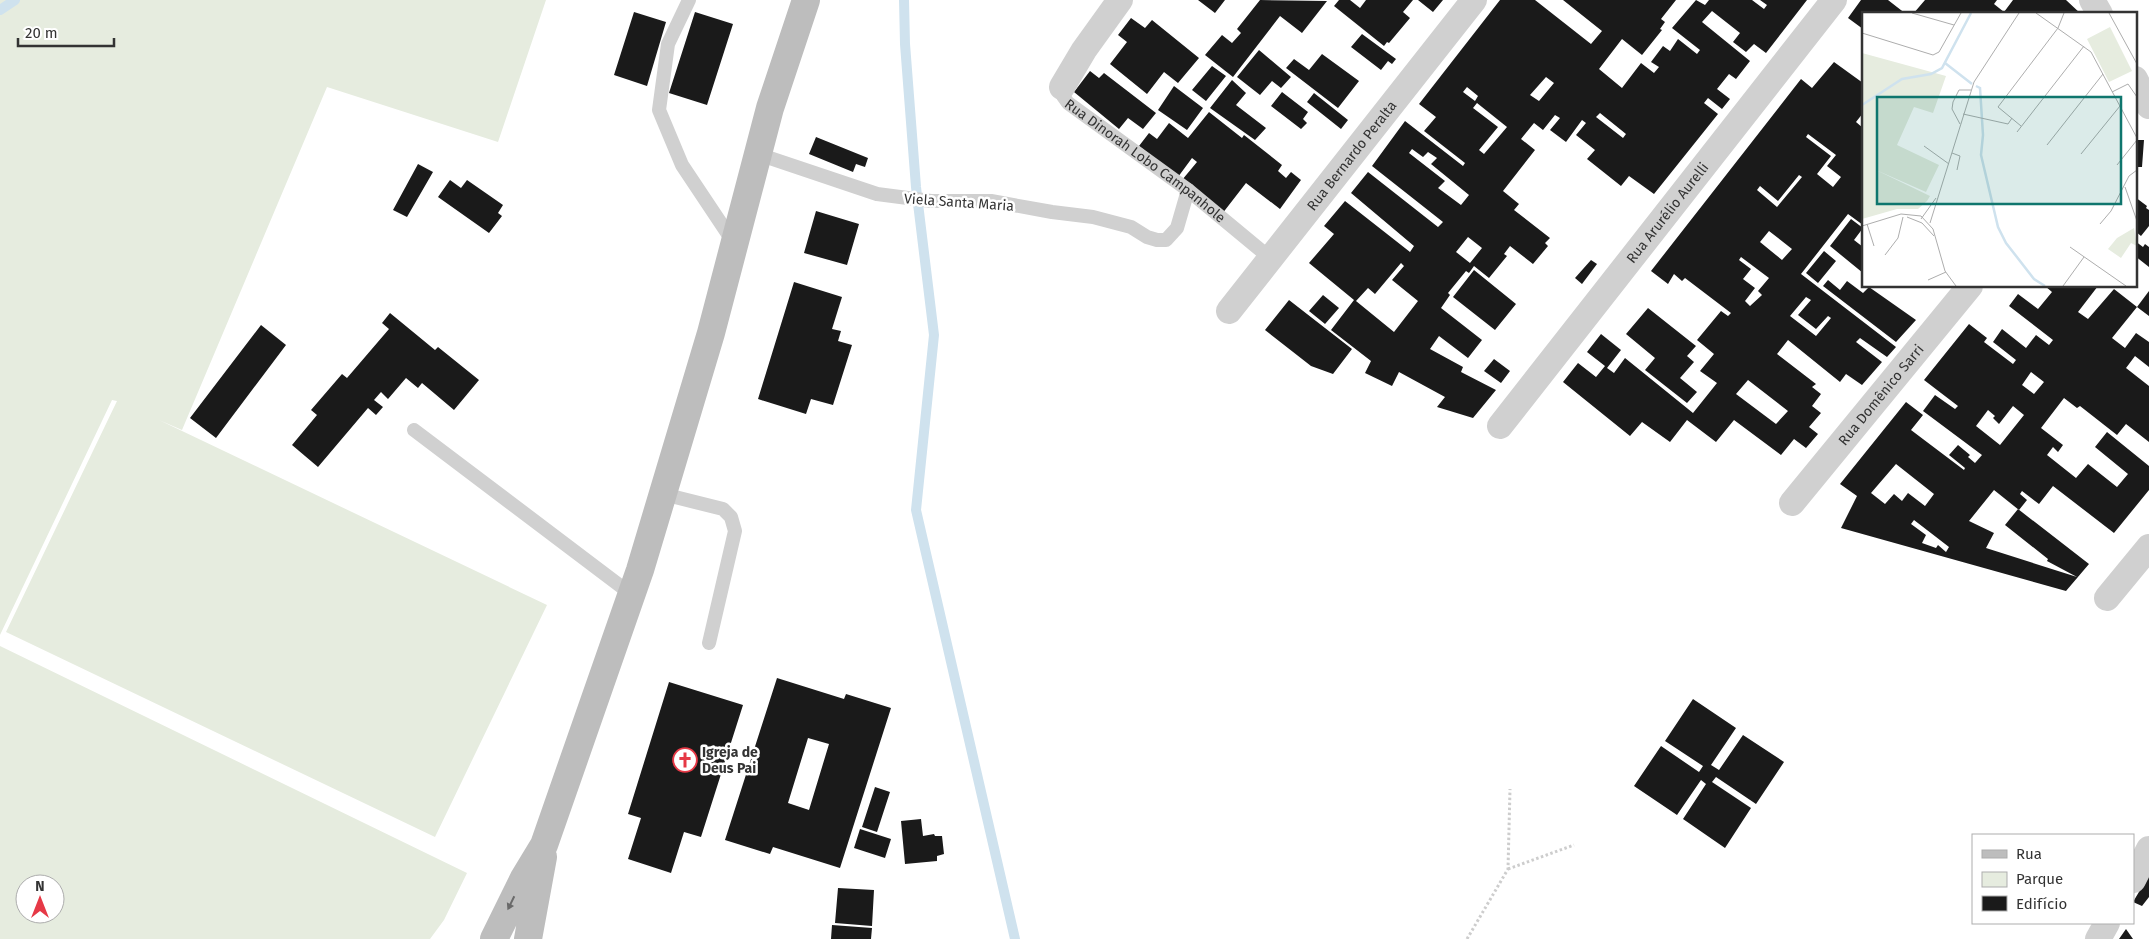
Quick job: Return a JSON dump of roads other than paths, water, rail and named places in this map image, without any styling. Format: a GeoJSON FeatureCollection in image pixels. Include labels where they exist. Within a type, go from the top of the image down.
{"type":"FeatureCollection","features":[{"type":"Feature","properties":{"kind":"main road"},"geometry":{"type":"LineString","coordinates":[[494,939],[524,878],[544,845],[631,594],[711,333],[770,108],[806,0]]}},
{"type":"Feature","properties":{"kind":"main road"},"geometry":{"type":"LineString","coordinates":[[528,939],[542,870],[544,845]]}},
{"type":"Feature","properties":{"kind":"street","name":"Rua Dinorah Lobo Campanhole"},"geometry":{"type":"LineString","coordinates":[[1062,87],[1084,50],[1120,0]]}},
{"type":"Feature","properties":{"kind":"street","name":"Rua Bernardo Peralta"},"geometry":{"type":"LineString","coordinates":[[1229,311],[1474,0]]}},
{"type":"Feature","properties":{"kind":"street","name":"Rua Arurélio Aurelli"},"geometry":{"type":"LineString","coordinates":[[1500,426],[1834,0]]}},
{"type":"Feature","properties":{"kind":"street"},"geometry":{"type":"LineString","coordinates":[[2092,0],[2099,12]]}},
{"type":"Feature","properties":{"kind":"street"},"geometry":{"type":"LineString","coordinates":[[2136,81],[2149,106]]}},
{"type":"Feature","properties":{"kind":"street","name":"Rua Domênico Sarri"},"geometry":{"type":"LineString","coordinates":[[1792,504],[1968,288]]}},
{"type":"Feature","properties":{"kind":"street"},"geometry":{"type":"LineString","coordinates":[[2107,598],[2149,547]]}},
{"type":"Feature","properties":{"kind":"street"},"geometry":{"type":"LineString","coordinates":[[2134,878],[2149,849]]}},
{"type":"Feature","properties":{"kind":"street"},"geometry":{"type":"LineString","coordinates":[[2098,939],[2107,924]]}},
{"type":"Feature","properties":{"kind":"lane"},"geometry":{"type":"LineString","coordinates":[[689,0],[668,44],[659,110],[682,165],[734,244]]}},
{"type":"Feature","properties":{"kind":"lane","name":"Rua Dinorah Lobo Campanhole"},"geometry":{"type":"LineString","coordinates":[[1062,87],[1063,96],[1068,103],[1188,190],[1270,258]]}},
{"type":"Feature","properties":{"kind":"lane","name":"Viela Santa Maria"},"geometry":{"type":"LineString","coordinates":[[758,154],[877,194],[931,201],[991,201],[1093,217],[1131,227],[1157,240],[1166,240],[1177,228],[1188,190]]}},
{"type":"Feature","properties":{"kind":"lane"},"geometry":{"type":"LineString","coordinates":[[414,430],[631,594]]}},
{"type":"Feature","properties":{"kind":"lane"},"geometry":{"type":"LineString","coordinates":[[662,494],[723,509],[734,523],[735,531],[709,643]]}},
{"type":"Feature","properties":{"kind":"waterway"},"geometry":{"type":"LineString","coordinates":[[0,10],[15,0]]}},
{"type":"Feature","properties":{"kind":"waterway"},"geometry":{"type":"LineString","coordinates":[[904,0],[905,44],[916,187],[934,335],[916,510],[1015,939]]}},
{"type":"Feature","properties":{"kind":"place","name":"Igreja de Deus Pai"},"geometry":{"type":"Point","coordinates":[685,760]}}]}
